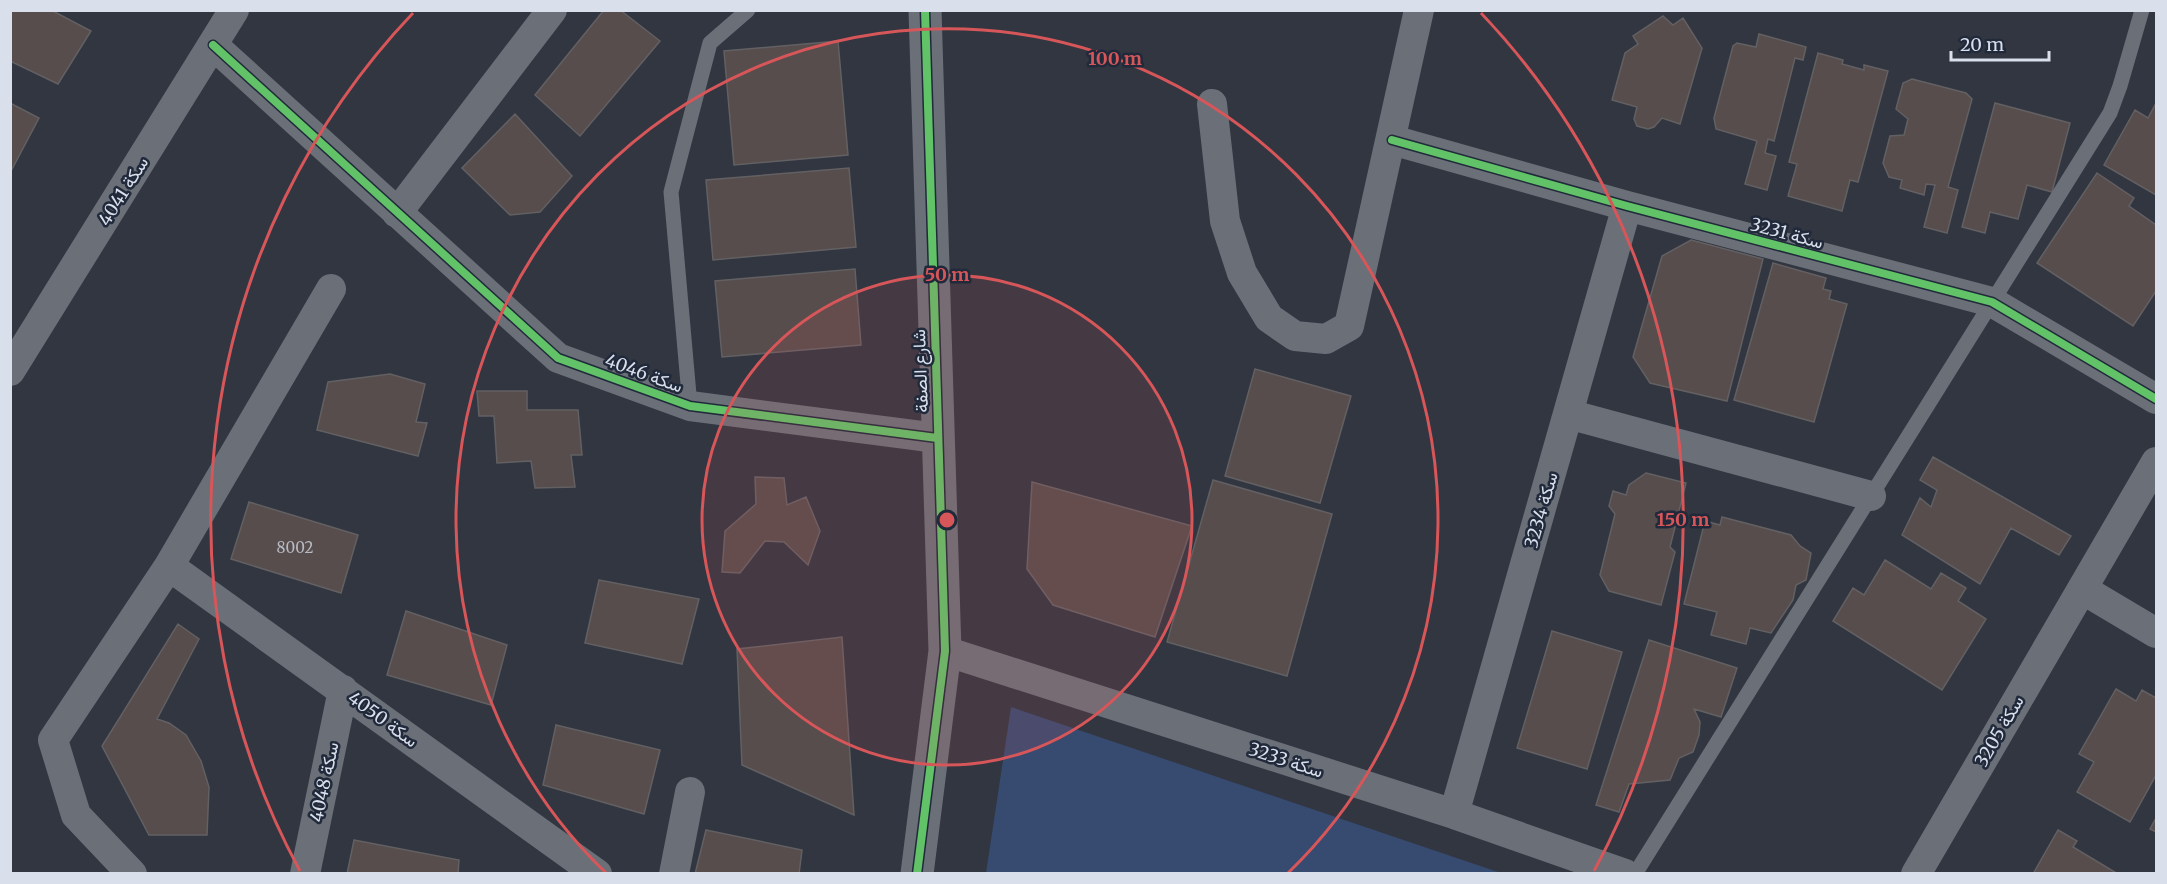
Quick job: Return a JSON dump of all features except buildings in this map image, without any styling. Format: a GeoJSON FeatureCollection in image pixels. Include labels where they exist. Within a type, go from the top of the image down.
{"type":"FeatureCollection","features":[{"type":"Feature","properties":{"kind":"street","name":"سكة 4041"},"geometry":{"type":"LineString","coordinates":[[10,371],[19,338],[234,10]]}},
{"type":"Feature","properties":{"kind":"street"},"geometry":{"type":"LineString","coordinates":[[397,213],[552,10]]}},
{"type":"Feature","properties":{"kind":"street","name":"شارع الصفة"},"geometry":{"type":"LineString","coordinates":[[917,873],[945,651],[925,10]]}},
{"type":"Feature","properties":{"kind":"street"},"geometry":{"type":"LineString","coordinates":[[1212,104],[1225,221],[1242,273],[1269,318],[1295,336],[1326,339],[1349,326],[1419,10]]}},
{"type":"Feature","properties":{"kind":"street","name":"سكة 4046"},"geometry":{"type":"LineString","coordinates":[[213,45],[558,358],[690,406],[937,438]]}},
{"type":"Feature","properties":{"kind":"street","name":"سكة 3231"},"geometry":{"type":"LineString","coordinates":[[1392,140],[1627,206],[1992,302],[2157,399]]}},
{"type":"Feature","properties":{"kind":"street","name":"سكة 3234"},"geometry":{"type":"LineString","coordinates":[[1454,814],[1627,206]]}},
{"type":"Feature","properties":{"kind":"street"},"geometry":{"type":"LineString","coordinates":[[132,873],[76,815],[53,740],[169,566],[331,289]]}},
{"type":"Feature","properties":{"kind":"street"},"geometry":{"type":"LineString","coordinates":[[1568,414],[1871,496]]}},
{"type":"Feature","properties":{"kind":"street","name":"سكة 3205"},"geometry":{"type":"LineString","coordinates":[[1916,873],[2157,462]]}},
{"type":"Feature","properties":{"kind":"street","name":"سكة 4050"},"geometry":{"type":"LineString","coordinates":[[169,566],[597,873]]}},
{"type":"Feature","properties":{"kind":"street"},"geometry":{"type":"LineString","coordinates":[[2082,589],[2157,633]]}},
{"type":"Feature","properties":{"kind":"street","name":"سكة 3233"},"geometry":{"type":"LineString","coordinates":[[945,651],[1454,814],[1625,873]]}},
{"type":"Feature","properties":{"kind":"street","name":"سكة 4048"},"geometry":{"type":"LineString","coordinates":[[305,873],[343,690]]}},
{"type":"Feature","properties":{"kind":"street"},"geometry":{"type":"LineString","coordinates":[[674,873],[690,792]]}},
{"type":"Feature","properties":{"kind":"lane"},"geometry":{"type":"LineString","coordinates":[[690,406],[671,192],[710,43],[748,10]]}},
{"type":"Feature","properties":{"kind":"lane"},"geometry":{"type":"LineString","coordinates":[[1635,873],[2110,113],[2142,10]]}},
{"type":"Feature","properties":{"kind":"shaded area"},"geometry":{"type":"Polygon","coordinates":[[[1011,707],[1501,873],[986,873],[1011,707]]]}},
{"type":"Feature","properties":{"kind":"cycle path"},"geometry":{"type":"LineString","coordinates":[[917,874],[945,651],[925,10]]}},
{"type":"Feature","properties":{"kind":"cycle path"},"geometry":{"type":"LineString","coordinates":[[213,45],[558,358],[690,406],[937,438]]}},
{"type":"Feature","properties":{"kind":"cycle path"},"geometry":{"type":"LineString","coordinates":[[1392,140],[1627,206],[1992,302],[2156,399]]}}]}
